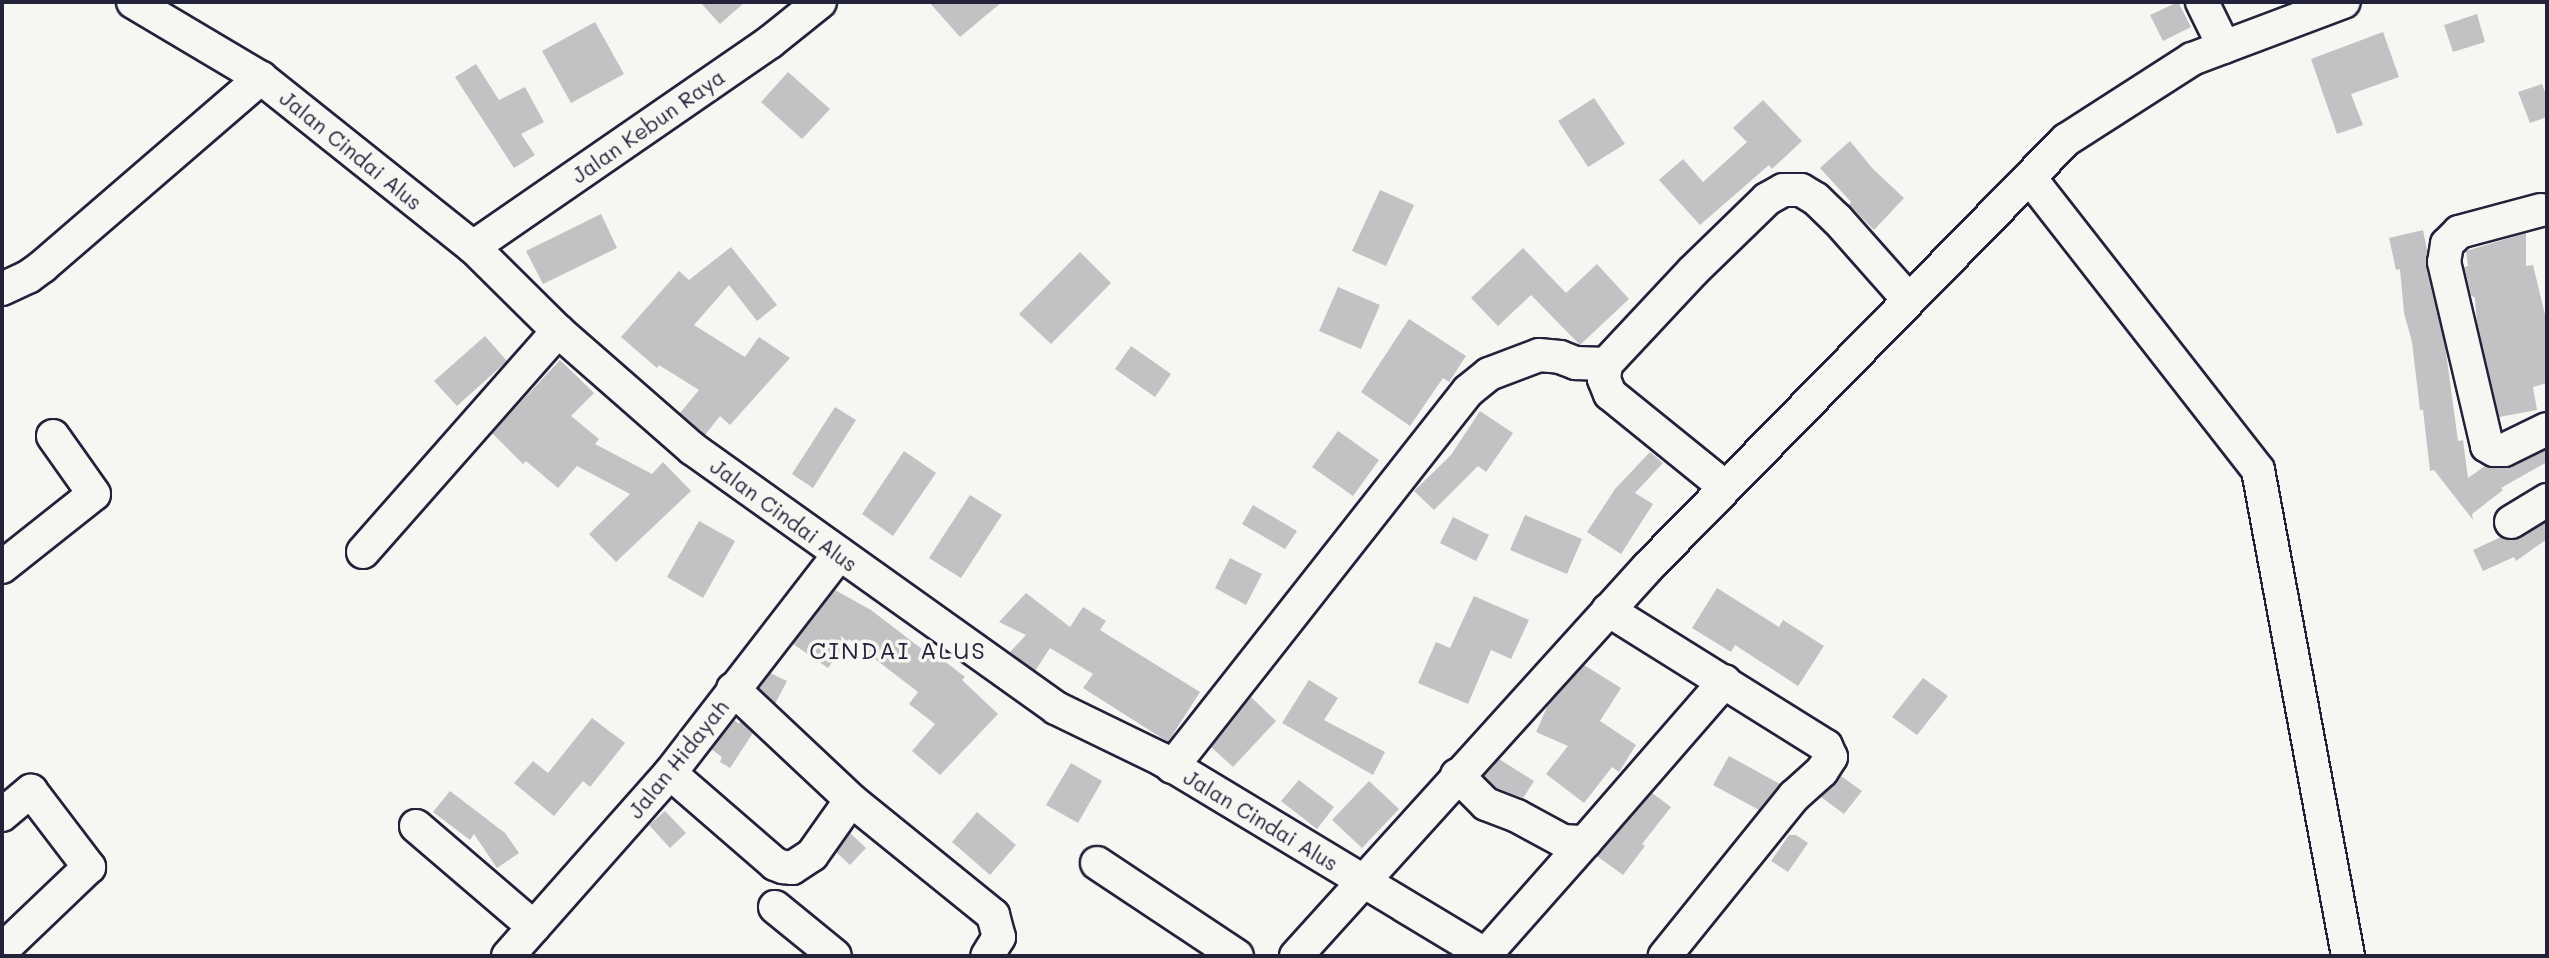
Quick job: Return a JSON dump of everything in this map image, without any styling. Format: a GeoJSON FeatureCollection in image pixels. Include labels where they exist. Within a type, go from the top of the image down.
{"type":"FeatureCollection","features":[{"type":"Feature","properties":{"kind":"street","name":"Jalan Cindai Alus"},"geometry":{"type":"LineString","coordinates":[[133,2],[261,78],[473,247],[558,331],[693,449],[1056,708],[1172,767],[1486,956]]}},
{"type":"Feature","properties":{"kind":"street","name":"Jalan Kebun Raya"},"geometry":{"type":"LineString","coordinates":[[473,247],[770,42],[820,2]]}},
{"type":"Feature","properties":{"kind":"street"},"geometry":{"type":"LineString","coordinates":[[2202,2],[2224,47]]}},
{"type":"Feature","properties":{"kind":"street"},"geometry":{"type":"LineString","coordinates":[[1297,956],[1608,610],[2066,140],[2192,59],[2344,2]]}},
{"type":"Feature","properties":{"kind":"street"},"geometry":{"type":"LineString","coordinates":[[2,289],[28,277],[43,266],[261,78]]}},
{"type":"Feature","properties":{"kind":"street"},"geometry":{"type":"LineString","coordinates":[[2029,178],[2258,470],[2348,956]]}},
{"type":"Feature","properties":{"kind":"street"},"geometry":{"type":"LineString","coordinates":[[1726,487],[1610,394],[1604,379],[1606,365],[1693,271],[1767,199],[1783,190],[1801,190],[1816,199],[1909,300]]}},
{"type":"Feature","properties":{"kind":"street"},"geometry":{"type":"LineString","coordinates":[[2545,212],[2459,232],[2447,244],[2444,261],[2487,446],[2494,450],[2504,450],[2547,429]]}},
{"type":"Feature","properties":{"kind":"street"},"geometry":{"type":"LineString","coordinates":[[363,552],[558,331]]}},
{"type":"Feature","properties":{"kind":"street"},"geometry":{"type":"LineString","coordinates":[[1172,767],[1468,391],[1489,374],[1539,355],[1606,365]]}},
{"type":"Feature","properties":{"kind":"street"},"geometry":{"type":"LineString","coordinates":[[2,567],[94,494],[54,436]]}},
{"type":"Feature","properties":{"kind":"street"},"geometry":{"type":"LineString","coordinates":[[2511,522],[2547,500]]}},
{"type":"Feature","properties":{"kind":"street","name":"Jalan Hidayah"},"geometry":{"type":"LineString","coordinates":[[508,956],[670,773],[838,554]]}},
{"type":"Feature","properties":{"kind":"street"},"geometry":{"type":"LineString","coordinates":[[1608,610],[1826,746],[1831,757],[1824,764],[1822,771],[1794,796],[1665,956]]}},
{"type":"Feature","properties":{"kind":"street"},"geometry":{"type":"LineString","coordinates":[[1486,956],[1725,681]]}},
{"type":"Feature","properties":{"kind":"street"},"geometry":{"type":"LineString","coordinates":[[733,690],[851,800],[993,915],[999,937],[987,956]]}},
{"type":"Feature","properties":{"kind":"street"},"geometry":{"type":"LineString","coordinates":[[670,773],[775,864],[783,867],[792,868],[812,855],[851,800]]}},
{"type":"Feature","properties":{"kind":"street"},"geometry":{"type":"LineString","coordinates":[[1457,775],[1486,804],[1517,816],[1563,841],[1585,842]]}},
{"type":"Feature","properties":{"kind":"street"},"geometry":{"type":"LineString","coordinates":[[2,815],[31,790],[89,867],[2,950]]}},
{"type":"Feature","properties":{"kind":"street"},"geometry":{"type":"LineString","coordinates":[[416,826],[534,927]]}},
{"type":"Feature","properties":{"kind":"street"},"geometry":{"type":"LineString","coordinates":[[1097,863],[1237,956]]}},
{"type":"Feature","properties":{"kind":"street"},"geometry":{"type":"LineString","coordinates":[[775,907],[835,956]]}},
{"type":"Feature","properties":{"kind":"building"},"geometry":{"type":"Polygon","coordinates":[[[700,2],[745,2],[720,24],[700,2]]]}},
{"type":"Feature","properties":{"kind":"building"},"geometry":{"type":"Polygon","coordinates":[[[929,2],[1002,2],[960,37],[929,2]]]}},
{"type":"Feature","properties":{"kind":"building"},"geometry":{"type":"Polygon","coordinates":[[[2178,2],[2191,27],[2163,41],[2150,15],[2178,2]]]}},
{"type":"Feature","properties":{"kind":"building"},"geometry":{"type":"Polygon","coordinates":[[[2477,14],[2485,42],[2453,52],[2444,25],[2477,14]]]}},
{"type":"Feature","properties":{"kind":"building"},"geometry":{"type":"Polygon","coordinates":[[[595,22],[624,74],[571,103],[542,51],[595,22]]]}},
{"type":"Feature","properties":{"kind":"building"},"geometry":{"type":"Polygon","coordinates":[[[2383,32],[2399,77],[2351,94],[2363,125],[2337,134],[2311,59],[2383,32]]]}},
{"type":"Feature","properties":{"kind":"building"},"geometry":{"type":"Polygon","coordinates":[[[476,64],[499,100],[525,87],[544,122],[521,134],[535,155],[514,168],[455,77],[476,64]]]}},
{"type":"Feature","properties":{"kind":"building"},"geometry":{"type":"Polygon","coordinates":[[[788,72],[830,109],[802,139],[761,102],[788,72]]]}},
{"type":"Feature","properties":{"kind":"building"},"geometry":{"type":"Polygon","coordinates":[[[2542,84],[2547,97],[2547,117],[2530,123],[2518,92],[2542,84]]]}},
{"type":"Feature","properties":{"kind":"building"},"geometry":{"type":"Polygon","coordinates":[[[1594,98],[1625,144],[1588,167],[1558,121],[1594,98]]]}},
{"type":"Feature","properties":{"kind":"building"},"geometry":{"type":"Polygon","coordinates":[[[1763,100],[1802,141],[1772,169],[1769,165],[1700,225],[1659,180],[1683,159],[1703,182],[1747,142],[1733,128],[1763,100]]]}},
{"type":"Feature","properties":{"kind":"building"},"geometry":{"type":"Polygon","coordinates":[[[1850,141],[1873,169],[1904,198],[1874,230],[1849,205],[1851,202],[1820,168],[1850,141]]]}},
{"type":"Feature","properties":{"kind":"building"},"geometry":{"type":"Polygon","coordinates":[[[1380,190],[1414,205],[1386,266],[1352,251],[1380,190]]]}},
{"type":"Feature","properties":{"kind":"building"},"geometry":{"type":"Polygon","coordinates":[[[601,214],[617,248],[543,284],[526,251],[601,214]]]}},
{"type":"Feature","properties":{"kind":"building"},"geometry":{"type":"Polygon","coordinates":[[[2423,230],[2427,250],[2426,266],[2445,345],[2458,441],[2463,440],[2468,478],[2485,466],[2511,467],[2547,449],[2547,462],[2501,488],[2503,490],[2472,514],[2473,520],[2434,470],[2430,471],[2412,342],[2404,313],[2400,269],[2396,270],[2389,238],[2423,230]]]}},
{"type":"Feature","properties":{"kind":"building"},"geometry":{"type":"Polygon","coordinates":[[[2526,233],[2526,266],[2533,265],[2547,323],[2547,383],[2533,387],[2537,410],[2499,417],[2477,324],[2475,298],[2471,295],[2464,267],[2468,266],[2466,251],[2526,233]]]}},
{"type":"Feature","properties":{"kind":"building"},"geometry":{"type":"Polygon","coordinates":[[[731,247],[777,305],[757,321],[729,285],[694,325],[745,357],[759,337],[790,358],[730,425],[720,416],[705,435],[680,413],[699,390],[659,365],[657,368],[621,337],[679,271],[689,280],[731,247]]]}},
{"type":"Feature","properties":{"kind":"building"},"geometry":{"type":"Polygon","coordinates":[[[1523,248],[1566,293],[1597,264],[1629,299],[1580,345],[1531,295],[1498,326],[1471,298],[1523,248]]]}},
{"type":"Feature","properties":{"kind":"building"},"geometry":{"type":"Polygon","coordinates":[[[1080,252],[1111,283],[1051,344],[1019,314],[1080,252]]]}},
{"type":"Feature","properties":{"kind":"building"},"geometry":{"type":"Polygon","coordinates":[[[1338,287],[1380,305],[1361,349],[1319,331],[1338,287]]]}},
{"type":"Feature","properties":{"kind":"building"},"geometry":{"type":"Polygon","coordinates":[[[1409,319],[1466,356],[1449,382],[1443,378],[1410,426],[1361,392],[1409,319]]]}},
{"type":"Feature","properties":{"kind":"building"},"geometry":{"type":"Polygon","coordinates":[[[485,336],[507,361],[457,406],[434,381],[485,336]]]}},
{"type":"Feature","properties":{"kind":"building"},"geometry":{"type":"Polygon","coordinates":[[[1131,346],[1171,374],[1155,397],[1115,369],[1131,346]]]}},
{"type":"Feature","properties":{"kind":"building"},"geometry":{"type":"Polygon","coordinates":[[[560,360],[594,393],[571,416],[599,439],[595,444],[652,474],[663,462],[691,491],[616,562],[589,534],[630,494],[577,466],[558,488],[526,461],[523,464],[492,433],[560,360]]]}},
{"type":"Feature","properties":{"kind":"building"},"geometry":{"type":"Polygon","coordinates":[[[835,407],[856,420],[813,488],[792,474],[835,407]]]}},
{"type":"Feature","properties":{"kind":"building"},"geometry":{"type":"Polygon","coordinates":[[[1480,411],[1513,433],[1486,472],[1478,466],[1434,510],[1414,491],[1451,455],[1480,411]]]}},
{"type":"Feature","properties":{"kind":"building"},"geometry":{"type":"Polygon","coordinates":[[[1338,431],[1379,460],[1353,496],[1312,467],[1338,431]]]}},
{"type":"Feature","properties":{"kind":"building"},"geometry":{"type":"Polygon","coordinates":[[[904,451],[936,473],[893,536],[862,514],[904,451]]]}},
{"type":"Feature","properties":{"kind":"building"},"geometry":{"type":"Polygon","coordinates":[[[1650,452],[1663,463],[1635,493],[1653,504],[1621,554],[1587,532],[1615,489],[1650,452]]]}},
{"type":"Feature","properties":{"kind":"building"},"geometry":{"type":"Polygon","coordinates":[[[970,495],[1002,515],[961,578],[929,558],[970,495]]]}},
{"type":"Feature","properties":{"kind":"building"},"geometry":{"type":"Polygon","coordinates":[[[1253,505],[1297,531],[1285,549],[1242,524],[1253,505]]]}},
{"type":"Feature","properties":{"kind":"building"},"geometry":{"type":"Polygon","coordinates":[[[1525,515],[1582,539],[1567,574],[1510,550],[1525,515]]]}},
{"type":"Feature","properties":{"kind":"building"},"geometry":{"type":"Polygon","coordinates":[[[1453,517],[1489,535],[1476,561],[1440,543],[1453,517]]]}},
{"type":"Feature","properties":{"kind":"building"},"geometry":{"type":"Polygon","coordinates":[[[699,521],[735,541],[703,598],[667,577],[699,521]]]}},
{"type":"Feature","properties":{"kind":"building"},"geometry":{"type":"Polygon","coordinates":[[[2547,521],[2547,539],[2516,561],[2514,557],[2483,571],[2473,550],[2501,537],[2511,540],[2520,538],[2547,521]]]}},
{"type":"Feature","properties":{"kind":"building"},"geometry":{"type":"Polygon","coordinates":[[[1230,558],[1262,574],[1246,605],[1215,588],[1230,558]]]}},
{"type":"Feature","properties":{"kind":"building"},"geometry":{"type":"Polygon","coordinates":[[[1717,588],[1779,627],[1783,620],[1824,646],[1798,686],[1735,645],[1731,652],[1692,628],[1717,588]]]}},
{"type":"Feature","properties":{"kind":"building"},"geometry":{"type":"Polygon","coordinates":[[[835,590],[871,610],[940,663],[943,660],[965,677],[962,680],[998,714],[940,775],[912,751],[935,724],[909,704],[918,692],[849,639],[828,668],[793,644],[835,590]]]}},
{"type":"Feature","properties":{"kind":"building"},"geometry":{"type":"Polygon","coordinates":[[[1026,593],[1070,627],[1083,607],[1106,621],[1100,630],[1200,692],[1168,742],[1083,688],[1093,674],[1050,648],[1035,671],[1010,652],[1026,635],[999,622],[1026,593]]]}},
{"type":"Feature","properties":{"kind":"building"},"geometry":{"type":"Polygon","coordinates":[[[1474,596],[1529,620],[1511,659],[1491,650],[1468,704],[1418,683],[1436,642],[1450,648],[1474,596]]]}},
{"type":"Feature","properties":{"kind":"building"},"geometry":{"type":"Polygon","coordinates":[[[1584,665],[1621,688],[1600,721],[1636,745],[1619,772],[1612,767],[1584,803],[1546,774],[1568,746],[1536,732],[1548,705],[1584,665]]]}},
{"type":"Feature","properties":{"kind":"building"},"geometry":{"type":"Polygon","coordinates":[[[770,673],[787,681],[775,704],[759,688],[770,673]]]}},
{"type":"Feature","properties":{"kind":"building"},"geometry":{"type":"Polygon","coordinates":[[[1923,678],[1948,696],[1917,735],[1892,717],[1923,678]]]}},
{"type":"Feature","properties":{"kind":"building"},"geometry":{"type":"Polygon","coordinates":[[[1309,680],[1338,698],[1324,720],[1385,752],[1373,775],[1282,723],[1309,680]]]}},
{"type":"Feature","properties":{"kind":"building"},"geometry":{"type":"Polygon","coordinates":[[[1251,697],[1276,721],[1233,767],[1211,747],[1251,697]]]}},
{"type":"Feature","properties":{"kind":"building"},"geometry":{"type":"Polygon","coordinates":[[[592,718],[625,743],[590,787],[583,781],[554,816],[514,783],[533,761],[548,773],[592,718]]]}},
{"type":"Feature","properties":{"kind":"building"},"geometry":{"type":"Polygon","coordinates":[[[734,720],[739,724],[741,721],[753,733],[730,768],[720,762],[722,757],[711,749],[734,720]]]}},
{"type":"Feature","properties":{"kind":"building"},"geometry":{"type":"Polygon","coordinates":[[[1729,756],[1780,784],[1759,810],[1713,785],[1729,756]]]}},
{"type":"Feature","properties":{"kind":"building"},"geometry":{"type":"Polygon","coordinates":[[[1499,759],[1534,781],[1523,798],[1496,788],[1484,776],[1499,759]]]}},
{"type":"Feature","properties":{"kind":"building"},"geometry":{"type":"Polygon","coordinates":[[[1071,763],[1102,781],[1078,823],[1046,805],[1071,763]]]}},
{"type":"Feature","properties":{"kind":"building"},"geometry":{"type":"Polygon","coordinates":[[[1841,776],[1862,791],[1844,814],[1821,797],[1841,776]]]}},
{"type":"Feature","properties":{"kind":"building"},"geometry":{"type":"Polygon","coordinates":[[[1299,780],[1334,807],[1317,829],[1281,801],[1299,780]]]}},
{"type":"Feature","properties":{"kind":"building"},"geometry":{"type":"Polygon","coordinates":[[[1369,781],[1399,809],[1362,848],[1332,820],[1369,781]]]}},
{"type":"Feature","properties":{"kind":"building"},"geometry":{"type":"Polygon","coordinates":[[[450,791],[505,833],[519,853],[497,868],[474,834],[470,840],[433,812],[450,791]]]}},
{"type":"Feature","properties":{"kind":"building"},"geometry":{"type":"Polygon","coordinates":[[[1652,793],[1671,807],[1642,844],[1645,846],[1623,875],[1597,856],[1652,793]]]}},
{"type":"Feature","properties":{"kind":"building"},"geometry":{"type":"Polygon","coordinates":[[[665,811],[686,833],[670,848],[649,825],[665,811]]]}},
{"type":"Feature","properties":{"kind":"building"},"geometry":{"type":"Polygon","coordinates":[[[977,812],[1016,845],[990,875],[952,842],[977,812]]]}},
{"type":"Feature","properties":{"kind":"building"},"geometry":{"type":"Polygon","coordinates":[[[850,833],[866,848],[850,865],[836,852],[850,833]]]}},
{"type":"Feature","properties":{"kind":"building"},"geometry":{"type":"Polygon","coordinates":[[[1789,835],[1796,835],[1808,843],[1788,872],[1771,861],[1789,835]]]}},
{"type":"Feature","properties":{"kind":"district","name":"CINDAI ALUS"},"geometry":{"type":"Point","coordinates":[898,650]}}]}
